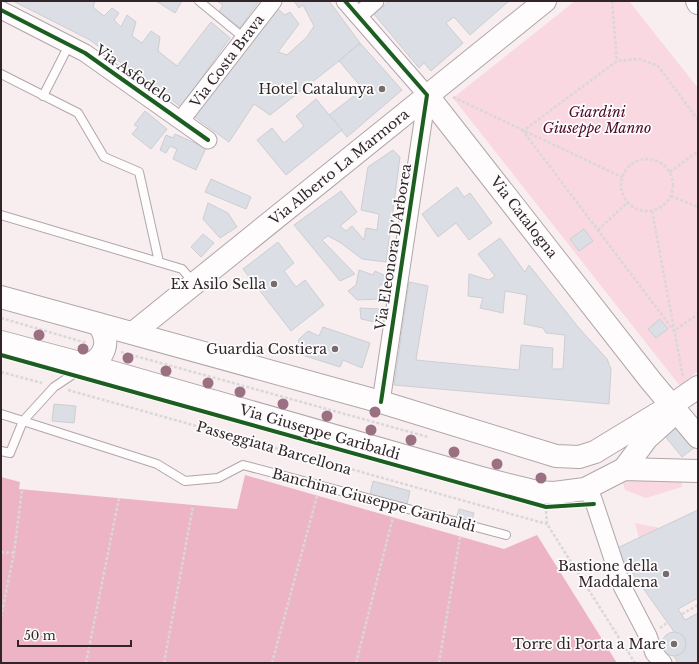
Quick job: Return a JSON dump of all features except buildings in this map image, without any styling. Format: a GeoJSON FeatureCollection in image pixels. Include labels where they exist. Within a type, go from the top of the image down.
{"type":"FeatureCollection","features":[{"type":"Feature","properties":{"kind":"main road","name":"Via Alberto La Marmora"},"geometry":{"type":"LineString","coordinates":[[133,333],[545,1]]}},
{"type":"Feature","properties":{"kind":"main road","name":"Via Catalogna"},"geometry":{"type":"LineString","coordinates":[[435,89],[651,381],[698,437]]}},
{"type":"Feature","properties":{"kind":"main road"},"geometry":{"type":"LineString","coordinates":[[1,297],[381,402],[556,456],[580,457],[595,452],[672,405],[692,383]]}},
{"type":"Feature","properties":{"kind":"main road"},"geometry":{"type":"LineString","coordinates":[[87,365],[95,362],[101,356],[105,348],[106,340],[104,331],[98,324]]}},
{"type":"Feature","properties":{"kind":"main road","name":"Via Giuseppe Garibaldi"},"geometry":{"type":"LineString","coordinates":[[1,342],[87,365],[485,479],[537,492],[551,503],[585,489],[624,469],[647,438],[667,420],[672,405]]}},
{"type":"Feature","properties":{"kind":"main road"},"geometry":{"type":"LineString","coordinates":[[585,489],[584,478],[595,452]]}},
{"type":"Feature","properties":{"kind":"main road"},"geometry":{"type":"LineString","coordinates":[[551,503],[564,484],[567,475],[564,464],[556,456]]}},
{"type":"Feature","properties":{"kind":"main road"},"geometry":{"type":"LineString","coordinates":[[624,469],[698,471]]}},
{"type":"Feature","properties":{"kind":"street","name":"Via Costa Brava"},"geometry":{"type":"LineString","coordinates":[[181,120],[273,1]]}},
{"type":"Feature","properties":{"kind":"street","name":"Via Catalogna"},"geometry":{"type":"LineString","coordinates":[[345,1],[358,16],[435,89]]}},
{"type":"Feature","properties":{"kind":"street"},"geometry":{"type":"LineString","coordinates":[[358,16],[375,1]]}},
{"type":"Feature","properties":{"kind":"street","name":"Via Asfodelo"},"geometry":{"type":"LineString","coordinates":[[1,10],[85,53],[208,140]]}},
{"type":"Feature","properties":{"kind":"street","name":"Via Eleonora D'Arborea"},"geometry":{"type":"LineString","coordinates":[[381,402],[435,89]]}},
{"type":"Feature","properties":{"kind":"street"},"geometry":{"type":"LineString","coordinates":[[585,489],[593,499],[622,586],[648,636],[654,653],[663,663]]}},
{"type":"Feature","properties":{"kind":"lane"},"geometry":{"type":"LineString","coordinates":[[198,1],[244,38]]}},
{"type":"Feature","properties":{"kind":"lane"},"geometry":{"type":"LineString","coordinates":[[43,96],[69,45]]}},
{"type":"Feature","properties":{"kind":"lane"},"geometry":{"type":"LineString","coordinates":[[1,74],[78,113],[104,157],[139,172],[159,262]]}},
{"type":"Feature","properties":{"kind":"lane"},"geometry":{"type":"LineString","coordinates":[[1,215],[182,269],[194,284]]}},
{"type":"Feature","properties":{"kind":"lane"},"geometry":{"type":"LineString","coordinates":[[1,451],[10,453],[23,421],[54,387],[87,365]]}},
{"type":"Feature","properties":{"kind":"lane"},"geometry":{"type":"LineString","coordinates":[[1,414],[23,421]]}},
{"type":"Feature","properties":{"kind":"lane","name":"Banchina Giuseppe Garibaldi"},"geometry":{"type":"LineString","coordinates":[[23,421],[157,464],[185,481],[218,478],[243,465],[506,535]]}},
{"type":"Feature","properties":{"kind":"path"},"geometry":{"type":"LineString","coordinates":[[612,1],[617,61]]}},
{"type":"Feature","properties":{"kind":"path"},"geometry":{"type":"LineString","coordinates":[[523,131],[617,61],[640,59],[658,66],[698,120]]}},
{"type":"Feature","properties":{"kind":"path"},"geometry":{"type":"LineString","coordinates":[[435,89],[622,177]]}},
{"type":"Feature","properties":{"kind":"path"},"geometry":{"type":"LineString","coordinates":[[523,131],[674,331]]}},
{"type":"Feature","properties":{"kind":"path"},"geometry":{"type":"LineString","coordinates":[[670,172],[698,151]]}},
{"type":"Feature","properties":{"kind":"path"},"geometry":{"type":"LineString","coordinates":[[641,159],[658,160],[670,172],[673,188],[671,196],[660,208],[652,211],[638,209],[628,202],[623,194],[621,186],[622,177],[626,169],[641,159]]}},
{"type":"Feature","properties":{"kind":"path"},"geometry":{"type":"LineString","coordinates":[[671,196],[698,207]]}},
{"type":"Feature","properties":{"kind":"path"},"geometry":{"type":"LineString","coordinates":[[598,230],[628,202]]}},
{"type":"Feature","properties":{"kind":"path"},"geometry":{"type":"LineString","coordinates":[[652,211],[682,376],[692,383]]}},
{"type":"Feature","properties":{"kind":"path"},"geometry":{"type":"LineString","coordinates":[[674,331],[698,314]]}},
{"type":"Feature","properties":{"kind":"path"},"geometry":{"type":"LineString","coordinates":[[1,318],[432,438]]}},
{"type":"Feature","properties":{"kind":"path"},"geometry":{"type":"LineString","coordinates":[[1,617],[3,601],[14,553],[22,490]]}},
{"type":"Feature","properties":{"kind":"path"},"geometry":{"type":"LineString","coordinates":[[272,663],[317,496]]}},
{"type":"Feature","properties":{"kind":"path"},"geometry":{"type":"LineString","coordinates":[[86,663],[119,498]]}},
{"type":"Feature","properties":{"kind":"path"},"geometry":{"type":"LineString","coordinates":[[551,503],[547,524],[635,663]]}},
{"type":"Feature","properties":{"kind":"path"},"geometry":{"type":"LineString","coordinates":[[164,663],[193,506]]}},
{"type":"Feature","properties":{"kind":"path"},"geometry":{"type":"LineString","coordinates":[[356,663],[394,517]]}},
{"type":"Feature","properties":{"kind":"path"},"geometry":{"type":"LineString","coordinates":[[439,663],[460,537]]}},
{"type":"Feature","properties":{"kind":"path"},"geometry":{"type":"LineString","coordinates":[[1,552],[14,553]]}},
{"type":"Feature","properties":{"kind":"path"},"geometry":{"type":"LineString","coordinates":[[682,614],[698,605]]}},
{"type":"Feature","properties":{"kind":"green space","name":"Giardini Giuseppe Manno"},"geometry":{"type":"Polygon","coordinates":[[[575,1],[629,1],[698,88],[698,371],[680,386],[453,98],[575,1]]]}},
{"type":"Feature","properties":{"kind":"green space"},"geometry":{"type":"Polygon","coordinates":[[[622,480],[682,482],[682,487],[646,498],[625,490],[622,480]]]}},
{"type":"Feature","properties":{"kind":"green space"},"geometry":{"type":"Polygon","coordinates":[[[635,523],[660,528],[639,538],[635,523]]]}},
{"type":"Feature","properties":{"kind":"shaded area"},"geometry":{"type":"Polygon","coordinates":[[[245,475],[504,549],[537,535],[617,663],[1,663],[1,477],[20,482],[19,489],[237,509],[245,475]]]}},
{"type":"Feature","properties":{"kind":"cycle path"},"geometry":{"type":"LineString","coordinates":[[345,1],[427,95],[381,402]]}},
{"type":"Feature","properties":{"kind":"cycle path"},"geometry":{"type":"LineString","coordinates":[[1,10],[85,53],[208,140]]}},
{"type":"Feature","properties":{"kind":"cycle path","name":"Passeggiata Barcellona"},"geometry":{"type":"LineString","coordinates":[[1,355],[546,507],[594,504]]}},
{"type":"Feature","properties":{"kind":"place","name":"Hotel Catalunya"},"geometry":{"type":"Point","coordinates":[382,89]}},
{"type":"Feature","properties":{"kind":"place","name":"Ex Asilo Sella"},"geometry":{"type":"Point","coordinates":[274,284]}},
{"type":"Feature","properties":{"kind":"place","name":"Guardia Costiera"},"geometry":{"type":"Point","coordinates":[335,349]}},
{"type":"Feature","properties":{"kind":"place","name":"Bastione della Maddalena"},"geometry":{"type":"Point","coordinates":[666,574]}},
{"type":"Feature","properties":{"kind":"place","name":"Torre di Porta a Mare"},"geometry":{"type":"Point","coordinates":[674,644]}}]}
